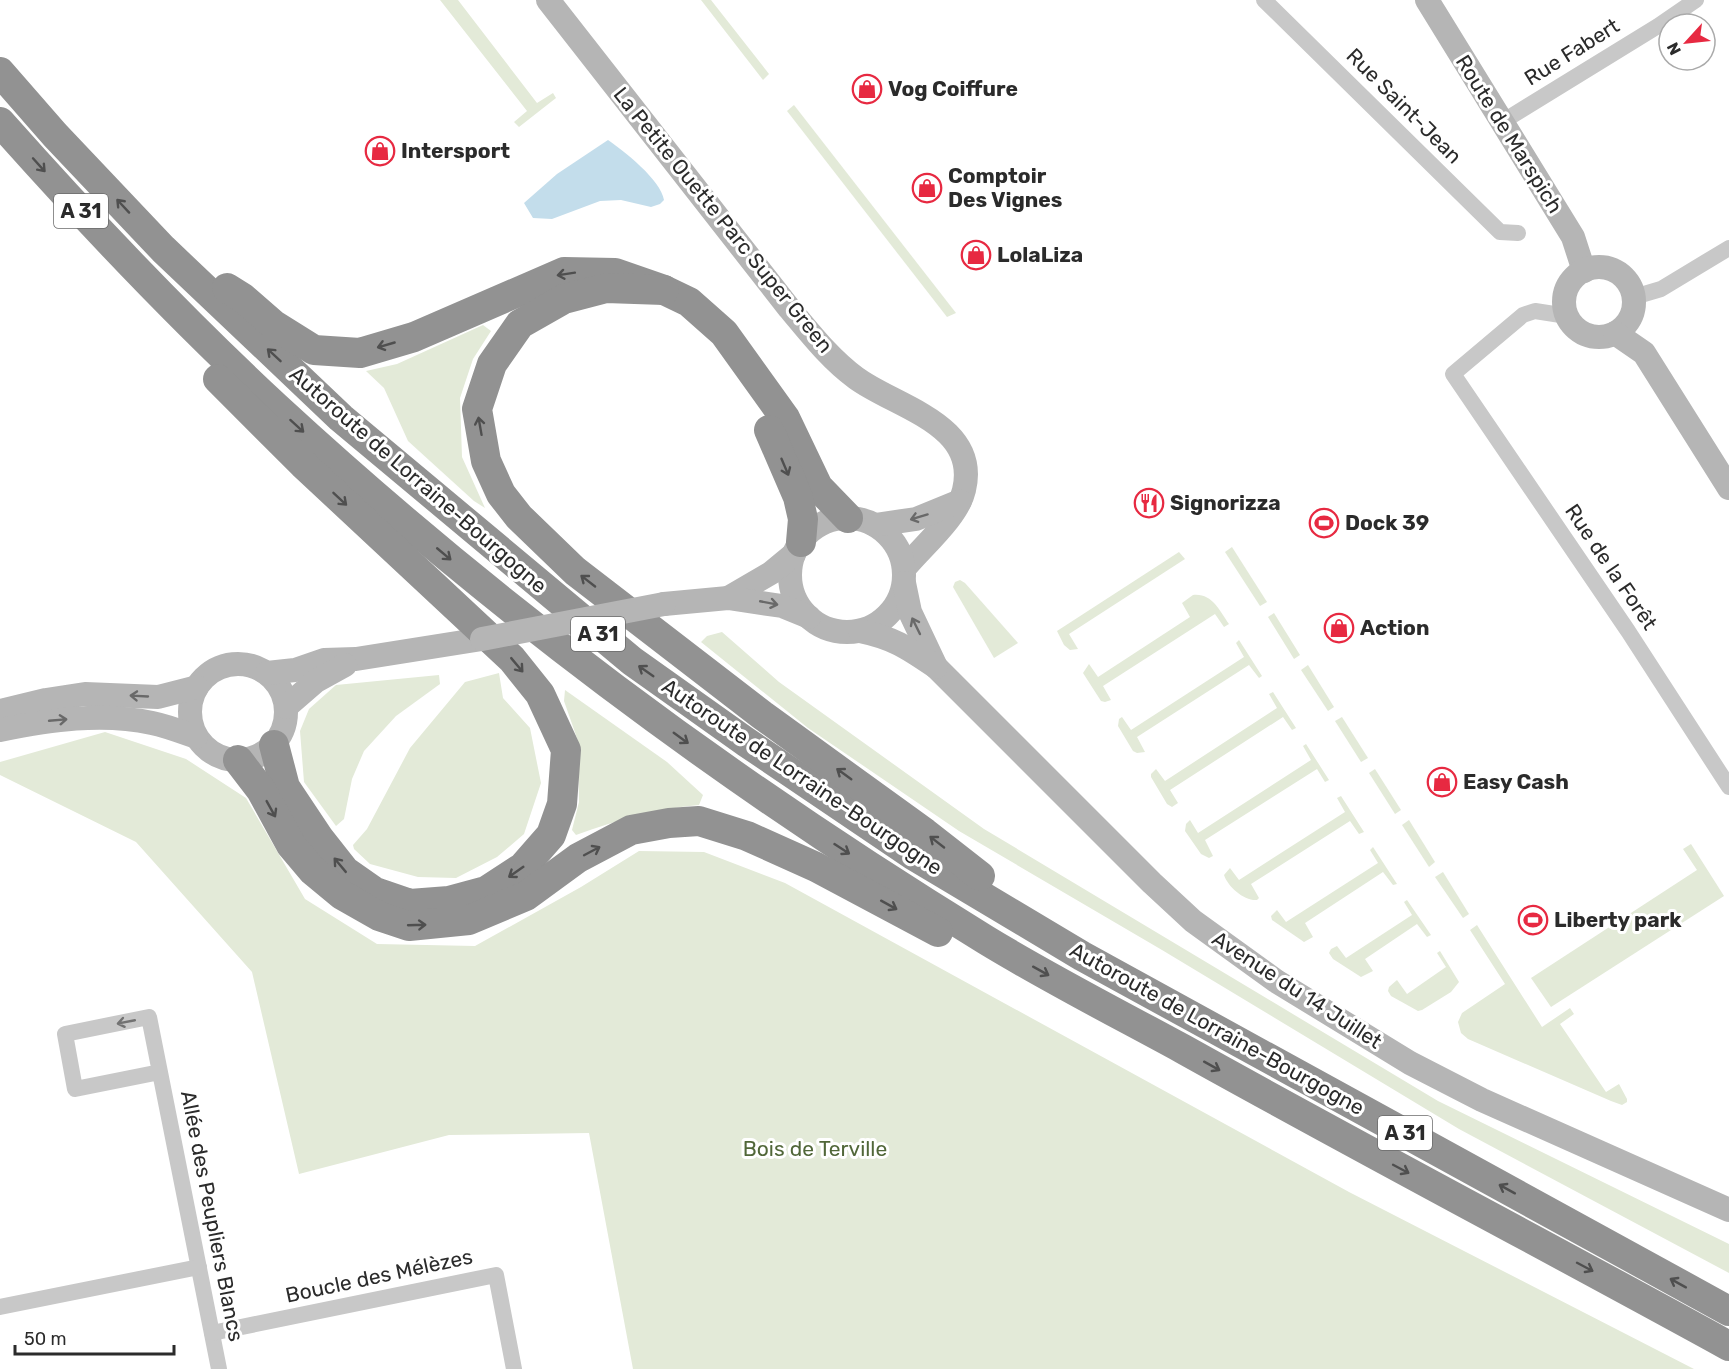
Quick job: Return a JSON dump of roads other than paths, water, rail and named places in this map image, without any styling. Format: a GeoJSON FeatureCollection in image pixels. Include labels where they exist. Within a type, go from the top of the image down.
{"type":"FeatureCollection","features":[{"type":"Feature","properties":{"kind":"highway","name":"Autoroute de Lorraine-Bourgogne"},"geometry":{"type":"LineString","coordinates":[[0,72],[55,135],[163,249],[341,418],[632,661],[746,742],[913,855],[1082,956],[1729,1311]]}},
{"type":"Feature","properties":{"kind":"highway","name":"Autoroute de Lorraine-Bourgogne"},"geometry":{"type":"LineString","coordinates":[[0,122],[100,232],[164,298],[274,405],[377,498],[611,687],[720,766],[838,846],[990,942],[1311,1120],[1729,1346]]}},
{"type":"Feature","properties":{"kind":"highway"},"geometry":{"type":"LineString","coordinates":[[163,249],[243,298],[274,325],[314,350],[360,353],[414,337],[564,272],[615,273],[663,290],[689,302],[724,333],[785,418],[818,488],[862,522]]}},
{"type":"Feature","properties":{"kind":"highway"},"geometry":{"type":"LineString","coordinates":[[663,290],[606,288],[564,298],[520,324],[492,364],[477,409],[486,461],[501,495],[519,517],[574,571],[762,715],[925,833],[1082,956]]}},
{"type":"Feature","properties":{"kind":"highway"},"geometry":{"type":"LineString","coordinates":[[164,298],[180,340],[303,464],[512,659],[540,694],[566,750],[562,804],[551,835],[523,867],[496,885],[486,891],[449,901],[410,904],[375,892],[345,872],[285,787],[274,745]]}},
{"type":"Feature","properties":{"kind":"highway"},"geometry":{"type":"LineString","coordinates":[[752,373],[765,419],[798,497],[803,519],[797,548]]}},
{"type":"Feature","properties":{"kind":"highway"},"geometry":{"type":"LineString","coordinates":[[238,760],[261,790],[291,845],[313,871],[342,895],[379,916],[409,926],[469,920],[525,896],[578,858],[631,830],[669,823],[699,821],[747,836],[816,867],[956,942],[990,942]]}},
{"type":"Feature","properties":{"kind":"main road","name":"La Petite Ouette Parc Super Green"},"geometry":{"type":"LineString","coordinates":[[548,0],[789,309],[824,350],[856,378],[891,400],[928,418],[951,435],[964,458],[964,490],[952,516],[904,576]]}},
{"type":"Feature","properties":{"kind":"main road","name":"Route de Marspich"},"geometry":{"type":"LineString","coordinates":[[1427,0],[1573,237],[1584,271]]}},
{"type":"Feature","properties":{"kind":"main road"},"geometry":{"type":"LineString","coordinates":[[1602,267],[1611,269],[1626,280],[1634,297],[1634,308],[1624,327],[1604,337],[1582,332],[1573,325],[1564,306],[1565,295],[1575,277],[1584,271],[1602,267]]}},
{"type":"Feature","properties":{"kind":"main road"},"geometry":{"type":"LineString","coordinates":[[1615,333],[1644,353],[1729,488]]}},
{"type":"Feature","properties":{"kind":"main road"},"geometry":{"type":"LineString","coordinates":[[728,597],[771,573],[810,532],[834,519],[862,522],[916,519],[960,501]]}},
{"type":"Feature","properties":{"kind":"main road"},"geometry":{"type":"LineString","coordinates":[[797,548],[791,567],[794,594],[800,607],[809,617],[820,626],[833,631],[860,631],[873,626],[885,619],[894,609],[900,596],[904,576],[901,556],[895,544],[862,522]]}},
{"type":"Feature","properties":{"kind":"main road","name":"Avenue du 14 Juillet"},"geometry":{"type":"LineString","coordinates":[[904,576],[910,612],[936,666]]}},
{"type":"Feature","properties":{"kind":"main road"},"geometry":{"type":"LineString","coordinates":[[267,673],[295,670],[324,660],[356,659],[482,639],[664,604],[728,597],[782,606],[809,617]]}},
{"type":"Feature","properties":{"kind":"main road","name":"Avenue du 14 Juillet"},"geometry":{"type":"LineString","coordinates":[[860,631],[886,637],[936,666],[1160,891],[1193,921],[1276,981],[1420,1069],[1482,1100],[1729,1209]]}},
{"type":"Feature","properties":{"kind":"main road"},"geometry":{"type":"LineString","coordinates":[[286,707],[316,681],[356,659]]}},
{"type":"Feature","properties":{"kind":"main road"},"geometry":{"type":"LineString","coordinates":[[233,663],[246,664],[267,673],[277,682],[286,707],[286,721],[282,734],[274,745],[251,759],[238,760],[222,758],[207,749],[196,736],[191,724],[190,712],[191,699],[197,687],[210,672],[233,663]]}},
{"type":"Feature","properties":{"kind":"main road"},"geometry":{"type":"LineString","coordinates":[[0,711],[85,694],[158,696],[197,687]]}},
{"type":"Feature","properties":{"kind":"main road"},"geometry":{"type":"LineString","coordinates":[[0,730],[51,720],[108,717],[152,723],[196,736]]}},
{"type":"Feature","properties":{"kind":"street","name":"Rue Saint-Jean"},"geometry":{"type":"LineString","coordinates":[[1264,0],[1500,232],[1518,233]]}},
{"type":"Feature","properties":{"kind":"street","name":"Rue Fabert"},"geometry":{"type":"LineString","coordinates":[[1502,122],[1696,0]]}},
{"type":"Feature","properties":{"kind":"street"},"geometry":{"type":"LineString","coordinates":[[1634,297],[1661,289],[1729,248]]}},
{"type":"Feature","properties":{"kind":"street","name":"Rue de la Forêt"},"geometry":{"type":"LineString","coordinates":[[1567,315],[1535,311],[1523,315],[1453,374],[1628,631],[1729,787]]}},
{"type":"Feature","properties":{"kind":"street","name":"Allée des Peupliers Blancs"},"geometry":{"type":"LineString","coordinates":[[160,1072],[75,1089],[64,1034],[149,1017],[160,1072],[199,1267],[219,1369]]}},
{"type":"Feature","properties":{"kind":"street"},"geometry":{"type":"LineString","coordinates":[[0,1307],[199,1267]]}},
{"type":"Feature","properties":{"kind":"street","name":"Boucle des Mélèzes"},"geometry":{"type":"LineString","coordinates":[[212,1333],[496,1275],[514,1369]]}},
{"type":"Feature","properties":{"kind":"water"},"geometry":{"type":"Polygon","coordinates":[[[608,140],[649,175],[664,200],[651,207],[621,200],[600,201],[552,219],[533,218],[524,203],[557,174],[608,140]]]}},
{"type":"Feature","properties":{"kind":"place","name":"Vog Coiffure"},"geometry":{"type":"Point","coordinates":[867,89]}},
{"type":"Feature","properties":{"kind":"place","name":"Intersport"},"geometry":{"type":"Point","coordinates":[380,151]}},
{"type":"Feature","properties":{"kind":"place","name":"Comptoir Des Vignes"},"geometry":{"type":"Point","coordinates":[927,188]}},
{"type":"Feature","properties":{"kind":"place","name":"LolaLiza"},"geometry":{"type":"Point","coordinates":[976,255]}},
{"type":"Feature","properties":{"kind":"place","name":"Signorizza"},"geometry":{"type":"Point","coordinates":[1149,503]}},
{"type":"Feature","properties":{"kind":"place","name":"Dock 39"},"geometry":{"type":"Point","coordinates":[1324,523]}},
{"type":"Feature","properties":{"kind":"place","name":"Action"},"geometry":{"type":"Point","coordinates":[1339,628]}},
{"type":"Feature","properties":{"kind":"place","name":"Easy Cash"},"geometry":{"type":"Point","coordinates":[1442,782]}},
{"type":"Feature","properties":{"kind":"place","name":"Liberty park"},"geometry":{"type":"Point","coordinates":[1533,920]}},
{"type":"Feature","properties":{"kind":"park label","name":"Bois de Terville"},"geometry":{"type":"Point","coordinates":[815,1149]}}]}
